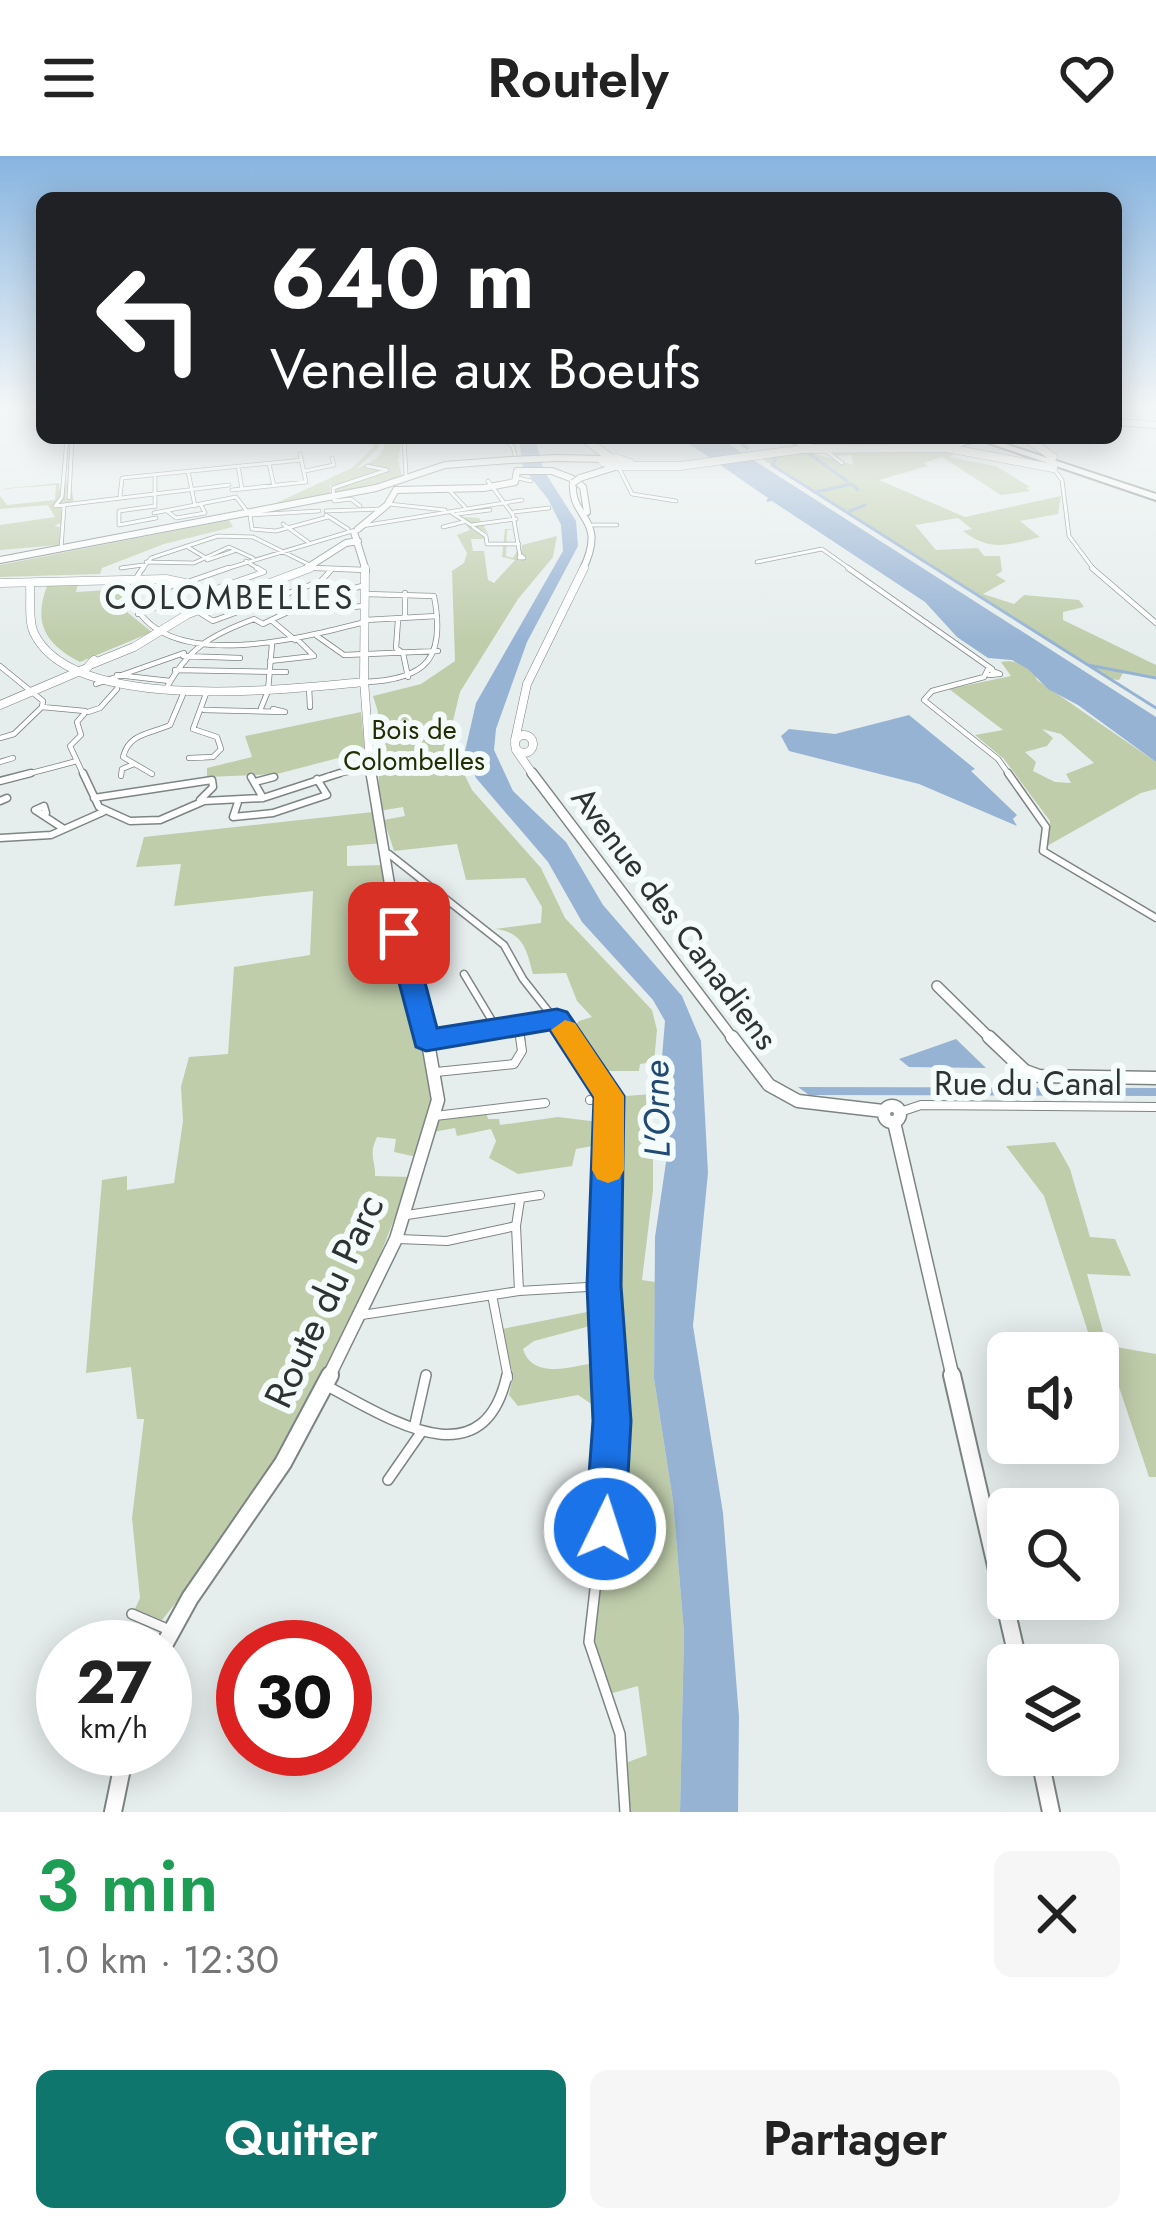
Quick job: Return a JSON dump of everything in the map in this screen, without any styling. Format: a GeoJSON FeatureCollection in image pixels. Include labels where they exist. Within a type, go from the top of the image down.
{"type":"FeatureCollection","features":[{"type":"Feature","properties":{"kind":"highway"},"geometry":{"type":"LineString","coordinates":[[1123,486],[1156,496]]}},
{"type":"Feature","properties":{"kind":"street"},"geometry":{"type":"LineString","coordinates":[[61,499],[63,486]]}},
{"type":"Feature","properties":{"kind":"street"},"geometry":{"type":"LineString","coordinates":[[71,486],[72,500]]}},
{"type":"Feature","properties":{"kind":"street"},"geometry":{"type":"LineString","coordinates":[[120,496],[121,486]]}},
{"type":"Feature","properties":{"kind":"street"},"geometry":{"type":"LineString","coordinates":[[157,486],[162,526]]}},
{"type":"Feature","properties":{"kind":"street"},"geometry":{"type":"LineString","coordinates":[[236,497],[198,505],[159,505],[118,511],[119,525],[159,505],[190,489],[271,486]]}},
{"type":"Feature","properties":{"kind":"street"},"geometry":{"type":"LineString","coordinates":[[0,560],[248,514],[332,493],[371,487],[474,486]]}},
{"type":"Feature","properties":{"kind":"street"},"geometry":{"type":"LineString","coordinates":[[493,486],[510,501],[521,529],[520,556]]}},
{"type":"Feature","properties":{"kind":"street"},"geometry":{"type":"LineString","coordinates":[[515,745],[517,722],[538,658],[592,551],[592,526],[572,486]]}},
{"type":"Feature","properties":{"kind":"street"},"geometry":{"type":"LineString","coordinates":[[583,486],[587,515]]}},
{"type":"Feature","properties":{"kind":"street"},"geometry":{"type":"LineString","coordinates":[[627,486],[632,494],[676,501]]}},
{"type":"Feature","properties":{"kind":"street"},"geometry":{"type":"LineString","coordinates":[[1063,486],[1064,523],[1075,545],[1156,623]]}},
{"type":"Feature","properties":{"kind":"street"},"geometry":{"type":"LineString","coordinates":[[350,497],[371,487]]}},
{"type":"Feature","properties":{"kind":"street"},"geometry":{"type":"LineString","coordinates":[[230,488],[252,529]]}},
{"type":"Feature","properties":{"kind":"street"},"geometry":{"type":"LineString","coordinates":[[0,705],[137,644],[197,611],[314,566],[385,506],[391,488]]}},
{"type":"Feature","properties":{"kind":"street"},"geometry":{"type":"LineString","coordinates":[[64,507],[53,505],[61,499],[120,496],[159,505],[175,518],[205,513],[190,489]]}},
{"type":"Feature","properties":{"kind":"street"},"geometry":{"type":"LineString","coordinates":[[448,490],[464,507]]}},
{"type":"Feature","properties":{"kind":"street"},"geometry":{"type":"LineString","coordinates":[[332,493],[350,497],[363,508]]}},
{"type":"Feature","properties":{"kind":"street"},"geometry":{"type":"LineString","coordinates":[[332,493],[324,512],[286,526],[252,529],[245,535],[186,546],[144,563],[134,579],[131,600],[138,614],[159,630],[197,642],[272,644],[365,621],[437,616]]}},
{"type":"Feature","properties":{"kind":"street"},"geometry":{"type":"LineString","coordinates":[[428,507],[434,499]]}},
{"type":"Feature","properties":{"kind":"street"},"geometry":{"type":"LineString","coordinates":[[61,549],[64,507],[72,500]]}},
{"type":"Feature","properties":{"kind":"street"},"geometry":{"type":"LineString","coordinates":[[138,614],[166,604],[154,593],[279,550],[394,521],[490,510],[522,500]]}},
{"type":"Feature","properties":{"kind":"street"},"geometry":{"type":"LineString","coordinates":[[248,514],[428,507],[452,512],[484,534],[487,544],[519,544]]}},
{"type":"Feature","properties":{"kind":"street"},"geometry":{"type":"LineString","coordinates":[[452,512],[464,507],[490,510]]}},
{"type":"Feature","properties":{"kind":"street"},"geometry":{"type":"LineString","coordinates":[[514,512],[549,508]]}},
{"type":"Feature","properties":{"kind":"street"},"geometry":{"type":"LineString","coordinates":[[324,512],[354,534]]}},
{"type":"Feature","properties":{"kind":"street"},"geometry":{"type":"LineString","coordinates":[[471,525],[516,519]]}},
{"type":"Feature","properties":{"kind":"street"},"geometry":{"type":"LineString","coordinates":[[394,521],[404,529]]}},
{"type":"Feature","properties":{"kind":"street"},"geometry":{"type":"LineString","coordinates":[[456,524],[463,522]]}},
{"type":"Feature","properties":{"kind":"street"},"geometry":{"type":"LineString","coordinates":[[286,526],[308,542]]}},
{"type":"Feature","properties":{"kind":"street","name":"Route du Parc"},"geometry":{"type":"LineString","coordinates":[[178,1620],[274,1477],[362,1315],[396,1239],[439,1094],[395,916],[389,854],[369,768],[363,654],[366,571],[354,534]]}},
{"type":"Feature","properties":{"kind":"street"},"geometry":{"type":"LineString","coordinates":[[245,535],[314,566],[366,571]]}},
{"type":"Feature","properties":{"kind":"street"},"geometry":{"type":"LineString","coordinates":[[186,546],[214,572]]}},
{"type":"Feature","properties":{"kind":"street"},"geometry":{"type":"LineString","coordinates":[[121,568],[202,560],[221,548],[254,558]]}},
{"type":"Feature","properties":{"kind":"street"},"geometry":{"type":"LineString","coordinates":[[757,562],[822,549],[991,672],[932,691],[924,700],[998,759],[1046,826],[1043,851],[1156,918]]}},
{"type":"Feature","properties":{"kind":"street"},"geometry":{"type":"LineString","coordinates":[[203,593],[263,572],[246,561]]}},
{"type":"Feature","properties":{"kind":"street"},"geometry":{"type":"LineString","coordinates":[[197,611],[212,621],[321,581],[332,569]]}},
{"type":"Feature","properties":{"kind":"street"},"geometry":{"type":"LineString","coordinates":[[0,584],[134,579],[182,583],[219,603]]}},
{"type":"Feature","properties":{"kind":"street"},"geometry":{"type":"LineString","coordinates":[[239,580],[254,589]]}},
{"type":"Feature","properties":{"kind":"street"},"geometry":{"type":"LineString","coordinates":[[321,581],[338,590]]}},
{"type":"Feature","properties":{"kind":"street"},"geometry":{"type":"LineString","coordinates":[[30,586],[20,614],[26,641],[47,661],[117,689],[268,690],[364,682],[408,676],[429,665],[439,651],[434,596],[366,589],[338,590],[312,600],[295,591]]}},
{"type":"Feature","properties":{"kind":"street"},"geometry":{"type":"LineString","coordinates":[[405,593],[396,649],[408,676]]}},
{"type":"Feature","properties":{"kind":"street"},"geometry":{"type":"LineString","coordinates":[[238,596],[289,612],[365,606]]}},
{"type":"Feature","properties":{"kind":"street"},"geometry":{"type":"LineString","coordinates":[[311,610],[312,600]]}},
{"type":"Feature","properties":{"kind":"street"},"geometry":{"type":"LineString","coordinates":[[165,692],[183,654],[197,642],[252,620],[271,620],[289,612]]}},
{"type":"Feature","properties":{"kind":"street"},"geometry":{"type":"LineString","coordinates":[[270,661],[314,656],[271,620]]}},
{"type":"Feature","properties":{"kind":"street"},"geometry":{"type":"LineString","coordinates":[[316,635],[339,655],[439,651]]}},
{"type":"Feature","properties":{"kind":"street"},"geometry":{"type":"LineString","coordinates":[[261,708],[268,690],[272,644]]}},
{"type":"Feature","properties":{"kind":"street"},"geometry":{"type":"LineString","coordinates":[[96,684],[183,654],[240,658]]}},
{"type":"Feature","properties":{"kind":"street"},"geometry":{"type":"LineString","coordinates":[[0,666],[44,701],[14,734],[0,738]]}},
{"type":"Feature","properties":{"kind":"street"},"geometry":{"type":"LineString","coordinates":[[175,670],[286,672]]}},
{"type":"Feature","properties":{"kind":"street"},"geometry":{"type":"LineString","coordinates":[[0,676],[8,673]]}},
{"type":"Feature","properties":{"kind":"street"},"geometry":{"type":"LineString","coordinates":[[117,675],[170,681]]}},
{"type":"Feature","properties":{"kind":"street"},"geometry":{"type":"LineString","coordinates":[[310,707],[312,684]]}},
{"type":"Feature","properties":{"kind":"street"},"geometry":{"type":"LineString","coordinates":[[42,706],[86,712],[100,708],[117,689]]}},
{"type":"Feature","properties":{"kind":"street"},"geometry":{"type":"LineString","coordinates":[[207,691],[193,729],[218,737],[222,764]]}},
{"type":"Feature","properties":{"kind":"street"},"geometry":{"type":"LineString","coordinates":[[152,774],[122,754],[129,739],[168,726],[184,692]]}},
{"type":"Feature","properties":{"kind":"street"},"geometry":{"type":"LineString","coordinates":[[202,710],[273,709]]}},
{"type":"Feature","properties":{"kind":"street"},"geometry":{"type":"LineString","coordinates":[[86,712],[77,722],[81,735],[70,746],[94,798],[104,812],[121,819],[172,816],[205,800],[262,798],[317,778],[369,768]]}},
{"type":"Feature","properties":{"kind":"street"},"geometry":{"type":"LineString","coordinates":[[517,722],[537,744],[528,765]]}},
{"type":"Feature","properties":{"kind":"street"},"geometry":{"type":"LineString","coordinates":[[515,745],[528,738]]}},
{"type":"Feature","properties":{"kind":"street"},"geometry":{"type":"LineString","coordinates":[[515,745],[532,750]]}},
{"type":"Feature","properties":{"kind":"street","name":"Avenue des Canadiens"},"geometry":{"type":"LineString","coordinates":[[515,745],[588,851],[738,1039],[765,1081],[787,1097],[893,1115]]}},
{"type":"Feature","properties":{"kind":"street"},"geometry":{"type":"LineString","coordinates":[[203,758],[219,754]]}},
{"type":"Feature","properties":{"kind":"street"},"geometry":{"type":"LineString","coordinates":[[0,761],[13,758]]}},
{"type":"Feature","properties":{"kind":"street"},"geometry":{"type":"LineString","coordinates":[[0,782],[76,761]]}},
{"type":"Feature","properties":{"kind":"street"},"geometry":{"type":"LineString","coordinates":[[121,776],[122,769],[134,764]]}},
{"type":"Feature","properties":{"kind":"street"},"geometry":{"type":"LineString","coordinates":[[45,770],[50,782]]}},
{"type":"Feature","properties":{"kind":"street"},"geometry":{"type":"LineString","coordinates":[[262,798],[253,780],[274,778]]}},
{"type":"Feature","properties":{"kind":"street"},"geometry":{"type":"LineString","coordinates":[[238,802],[232,817],[311,803],[327,795],[317,778]]}},
{"type":"Feature","properties":{"kind":"street"},"geometry":{"type":"LineString","coordinates":[[94,798],[208,779],[214,784],[205,800]]}},
{"type":"Feature","properties":{"kind":"street"},"geometry":{"type":"LineString","coordinates":[[0,838],[44,836],[104,812]]}},
{"type":"Feature","properties":{"kind":"street"},"geometry":{"type":"LineString","coordinates":[[46,814],[64,830]]}},
{"type":"Feature","properties":{"kind":"street"},"geometry":{"type":"LineString","coordinates":[[389,854],[499,940],[609,1096],[604,1286],[612,1441],[590,1642],[620,1734],[625,1812]]}},
{"type":"Feature","properties":{"kind":"street"},"geometry":{"type":"LineString","coordinates":[[464,974],[472,992],[492,1012],[497,1029]]}},
{"type":"Feature","properties":{"kind":"street"},"geometry":{"type":"LineString","coordinates":[[937,986],[1024,1071],[1039,1076],[1156,1078]]}},
{"type":"Feature","properties":{"kind":"street"},"geometry":{"type":"LineString","coordinates":[[426,1040],[557,1019]]}},
{"type":"Feature","properties":{"kind":"street"},"geometry":{"type":"LineString","coordinates":[[436,1072],[514,1064],[522,1052],[519,1026]]}},
{"type":"Feature","properties":{"kind":"street"},"geometry":{"type":"LineString","coordinates":[[590,1100],[609,1096]]}},
{"type":"Feature","properties":{"kind":"street"},"geometry":{"type":"LineString","coordinates":[[434,1116],[545,1102]]}},
{"type":"Feature","properties":{"kind":"street","name":"Rue du Canal"},"geometry":{"type":"LineString","coordinates":[[893,1115],[921,1105],[1156,1107]]}},
{"type":"Feature","properties":{"kind":"street"},"geometry":{"type":"LineString","coordinates":[[893,1115],[1014,1644]]}},
{"type":"Feature","properties":{"kind":"street"},"geometry":{"type":"LineString","coordinates":[[403,1214],[540,1195]]}},
{"type":"Feature","properties":{"kind":"street"},"geometry":{"type":"LineString","coordinates":[[519,1291],[520,1198]]}},
{"type":"Feature","properties":{"kind":"street"},"geometry":{"type":"LineString","coordinates":[[396,1239],[447,1241],[517,1226]]}},
{"type":"Feature","properties":{"kind":"street"},"geometry":{"type":"LineString","coordinates":[[362,1315],[519,1291],[604,1286]]}},
{"type":"Feature","properties":{"kind":"street"},"geometry":{"type":"LineString","coordinates":[[326,1386],[417,1431],[470,1432],[487,1420],[508,1378],[492,1295]]}},
{"type":"Feature","properties":{"kind":"street"},"geometry":{"type":"LineString","coordinates":[[388,1480],[417,1431],[426,1374]]}},
{"type":"Feature","properties":{"kind":"street"},"geometry":{"type":"LineString","coordinates":[[132,1614],[147,1620]]}},
{"type":"Feature","properties":{"kind":"street"},"geometry":{"type":"LineString","coordinates":[[112,1812],[120,1776]]}},
{"type":"Feature","properties":{"kind":"street"},"geometry":{"type":"LineString","coordinates":[[1044,1776],[1052,1812]]}},
{"type":"Feature","properties":{"kind":"green space"},"geometry":{"type":"Polygon","coordinates":[[[59,486],[61,500],[67,486],[66,498],[72,492],[74,501],[61,507],[61,523],[54,526],[60,527],[59,545],[0,550],[0,525],[55,517],[48,505],[0,509],[0,496],[7,505],[55,500],[59,486]]]}},
{"type":"Feature","properties":{"kind":"green space"},"geometry":{"type":"Polygon","coordinates":[[[312,486],[330,486],[330,493],[272,505],[312,486]]]}},
{"type":"Feature","properties":{"kind":"green space"},"geometry":{"type":"Polygon","coordinates":[[[334,486],[372,486],[335,492],[334,486]]]}},
{"type":"Feature","properties":{"kind":"green space"},"geometry":{"type":"Polygon","coordinates":[[[806,486],[894,486],[965,517],[1061,496],[1058,514],[1020,521],[1040,537],[1018,542],[982,542],[963,531],[972,529],[958,518],[915,525],[936,550],[978,548],[984,556],[1000,556],[1002,571],[996,575],[1006,581],[983,594],[1014,604],[1024,595],[1079,600],[1084,607],[1063,612],[1063,620],[1156,665],[1156,677],[1123,673],[1119,680],[806,486]]]}},
{"type":"Feature","properties":{"kind":"green space"},"geometry":{"type":"Polygon","coordinates":[[[987,486],[1030,487],[1026,488],[1030,491],[1001,495],[987,486]]]}},
{"type":"Feature","properties":{"kind":"green space","name":"Bois de Colombelles"},"geometry":{"type":"Polygon","coordinates":[[[461,518],[479,518],[488,533],[476,528],[485,539],[471,539],[473,551],[484,551],[488,580],[494,583],[515,560],[502,557],[505,529],[519,530],[507,530],[506,556],[513,558],[517,551],[519,561],[528,558],[521,555],[522,545],[557,536],[553,557],[518,599],[460,692],[452,725],[455,755],[472,790],[541,868],[565,918],[652,1010],[657,1030],[654,1062],[640,1064],[639,1071],[598,1071],[571,1031],[579,1021],[592,1017],[577,1001],[566,973],[533,974],[519,939],[495,929],[541,923],[542,907],[525,878],[466,880],[457,844],[394,851],[384,820],[405,816],[403,807],[379,811],[378,712],[373,696],[421,684],[455,661],[452,571],[464,563],[467,553],[457,535],[470,530],[461,518]]]}},
{"type":"Feature","properties":{"kind":"green space"},"geometry":{"type":"Polygon","coordinates":[[[229,520],[233,527],[164,544],[102,568],[100,574],[0,577],[0,565],[229,520]]]}},
{"type":"Feature","properties":{"kind":"green space"},"geometry":{"type":"Polygon","coordinates":[[[78,584],[76,592],[125,589],[128,613],[152,632],[80,662],[68,655],[50,640],[41,611],[47,586],[78,584]]]}},
{"type":"Feature","properties":{"kind":"green space"},"geometry":{"type":"Polygon","coordinates":[[[1001,662],[1027,667],[1037,680],[1156,762],[1156,789],[1047,846],[1050,821],[1004,759],[975,735],[1003,730],[949,689],[1011,676],[1001,662]],[[1042,729],[1053,738],[1047,746],[1025,752],[1036,762],[1033,771],[1055,782],[1071,783],[1066,774],[1094,763],[1061,734],[1042,729]]]}},
{"type":"Feature","properties":{"kind":"green space"},"geometry":{"type":"Polygon","coordinates":[[[361,712],[365,751],[277,774],[207,777],[207,768],[252,757],[245,736],[361,712]]]}},
{"type":"Feature","properties":{"kind":"green space"},"geometry":{"type":"Polygon","coordinates":[[[373,812],[384,843],[347,846],[347,866],[384,865],[430,1071],[432,1103],[417,1157],[394,1152],[396,1139],[377,1137],[374,1144],[375,1176],[411,1177],[357,1313],[257,1499],[267,1503],[211,1580],[196,1578],[162,1620],[135,1609],[140,1598],[132,1518],[144,1419],[137,1419],[131,1367],[86,1373],[102,1180],[127,1176],[127,1190],[174,1183],[183,1121],[181,1087],[189,1057],[228,1054],[234,967],[310,955],[313,891],[174,906],[181,864],[136,867],[144,837],[373,812]]]}},
{"type":"Feature","properties":{"kind":"green space"},"geometry":{"type":"Polygon","coordinates":[[[653,1094],[653,1190],[642,1280],[655,1282],[654,1379],[673,1501],[684,1633],[680,1812],[629,1812],[628,1762],[647,1755],[638,1686],[609,1694],[593,1633],[615,1459],[608,1283],[620,1179],[616,1162],[611,1161],[611,1097],[653,1094]]]}},
{"type":"Feature","properties":{"kind":"green space"},"geometry":{"type":"Polygon","coordinates":[[[486,1112],[488,1119],[499,1119],[500,1125],[558,1117],[607,1123],[606,1138],[598,1145],[576,1149],[572,1166],[518,1174],[489,1158],[496,1141],[491,1129],[457,1136],[455,1128],[433,1132],[442,1117],[486,1112]]]}},
{"type":"Feature","properties":{"kind":"green space"},"geometry":{"type":"Polygon","coordinates":[[[1055,1142],[1070,1169],[1090,1237],[1115,1239],[1131,1276],[1087,1274],[1103,1332],[1088,1332],[1044,1196],[1006,1146],[1055,1142]]]}},
{"type":"Feature","properties":{"kind":"green space"},"geometry":{"type":"Polygon","coordinates":[[[597,1310],[602,1318],[592,1319],[590,1326],[534,1341],[523,1349],[528,1359],[546,1368],[603,1361],[604,1400],[593,1405],[578,1395],[518,1406],[509,1395],[513,1375],[502,1329],[597,1310]]]}},
{"type":"Feature","properties":{"kind":"green space"},"geometry":{"type":"Polygon","coordinates":[[[1119,1347],[1156,1354],[1156,1477],[1149,1477],[1119,1387],[1119,1347]]]}},
{"type":"Feature","properties":{"kind":"water"},"geometry":{"type":"Polygon","coordinates":[[[538,486],[554,486],[576,521],[578,546],[527,642],[496,729],[494,750],[513,791],[566,842],[603,905],[682,996],[701,1041],[708,1173],[693,1326],[723,1513],[739,1717],[738,1812],[680,1812],[684,1633],[673,1501],[654,1379],[655,1237],[670,1135],[662,1057],[665,1021],[653,1000],[582,922],[548,862],[476,778],[465,751],[476,703],[563,551],[561,525],[538,486]]]}},
{"type":"Feature","properties":{"kind":"water"},"geometry":{"type":"Polygon","coordinates":[[[751,486],[795,486],[1156,717],[1156,762],[1048,689],[1028,669],[1012,660],[988,658],[957,637],[925,602],[772,501],[766,502],[768,498],[751,486]]]}},
{"type":"Feature","properties":{"kind":"water"},"geometry":{"type":"Polygon","coordinates":[[[909,715],[975,769],[971,771],[1017,815],[1013,819],[1017,826],[919,784],[789,751],[781,736],[789,729],[835,734],[909,715]]]}},
{"type":"Feature","properties":{"kind":"water"},"geometry":{"type":"Polygon","coordinates":[[[956,1039],[986,1068],[909,1067],[899,1059],[956,1039]]]}},
{"type":"Feature","properties":{"kind":"water"},"geometry":{"type":"Polygon","coordinates":[[[798,1087],[1156,1088],[1156,1096],[809,1095],[798,1087]]]}},
{"type":"Feature","properties":{"kind":"waterway"},"geometry":{"type":"LineString","coordinates":[[806,486],[1088,665]]}},
{"type":"Feature","properties":{"kind":"waterway"},"geometry":{"type":"LineString","coordinates":[[816,492],[842,486]]}},
{"type":"Feature","properties":{"kind":"waterway"},"geometry":{"type":"LineString","coordinates":[[854,486],[858,490]]}},
{"type":"Feature","properties":{"kind":"waterway"},"geometry":{"type":"LineString","coordinates":[[850,511],[865,505]]}},
{"type":"Feature","properties":{"kind":"waterway"},"geometry":{"type":"LineString","coordinates":[[1088,665],[1156,678]]}},
{"type":"Feature","properties":{"kind":"waterway"},"geometry":{"type":"LineString","coordinates":[[1088,665],[1156,708]]}},
{"type":"Feature","properties":{"kind":"slow traffic"},"geometry":{"type":"LineString","coordinates":[[565,1030],[609,1096],[608,1170]]}},
{"type":"Feature","properties":{"kind":"district","name":"COLOMBELLES"},"geometry":{"type":"Point","coordinates":[230,597]}},
{"type":"Feature","properties":{"kind":"route"},"geometry":{"type":"LineString","coordinates":[[399,933],[426,1040],[557,1019],[609,1096],[604,1286],[612,1441],[605,1529]]}},
{"type":"Feature","properties":{"kind":"water label","name":"L'Orne"},"geometry":{"type":"Point","coordinates":[656,1109]}}]}
